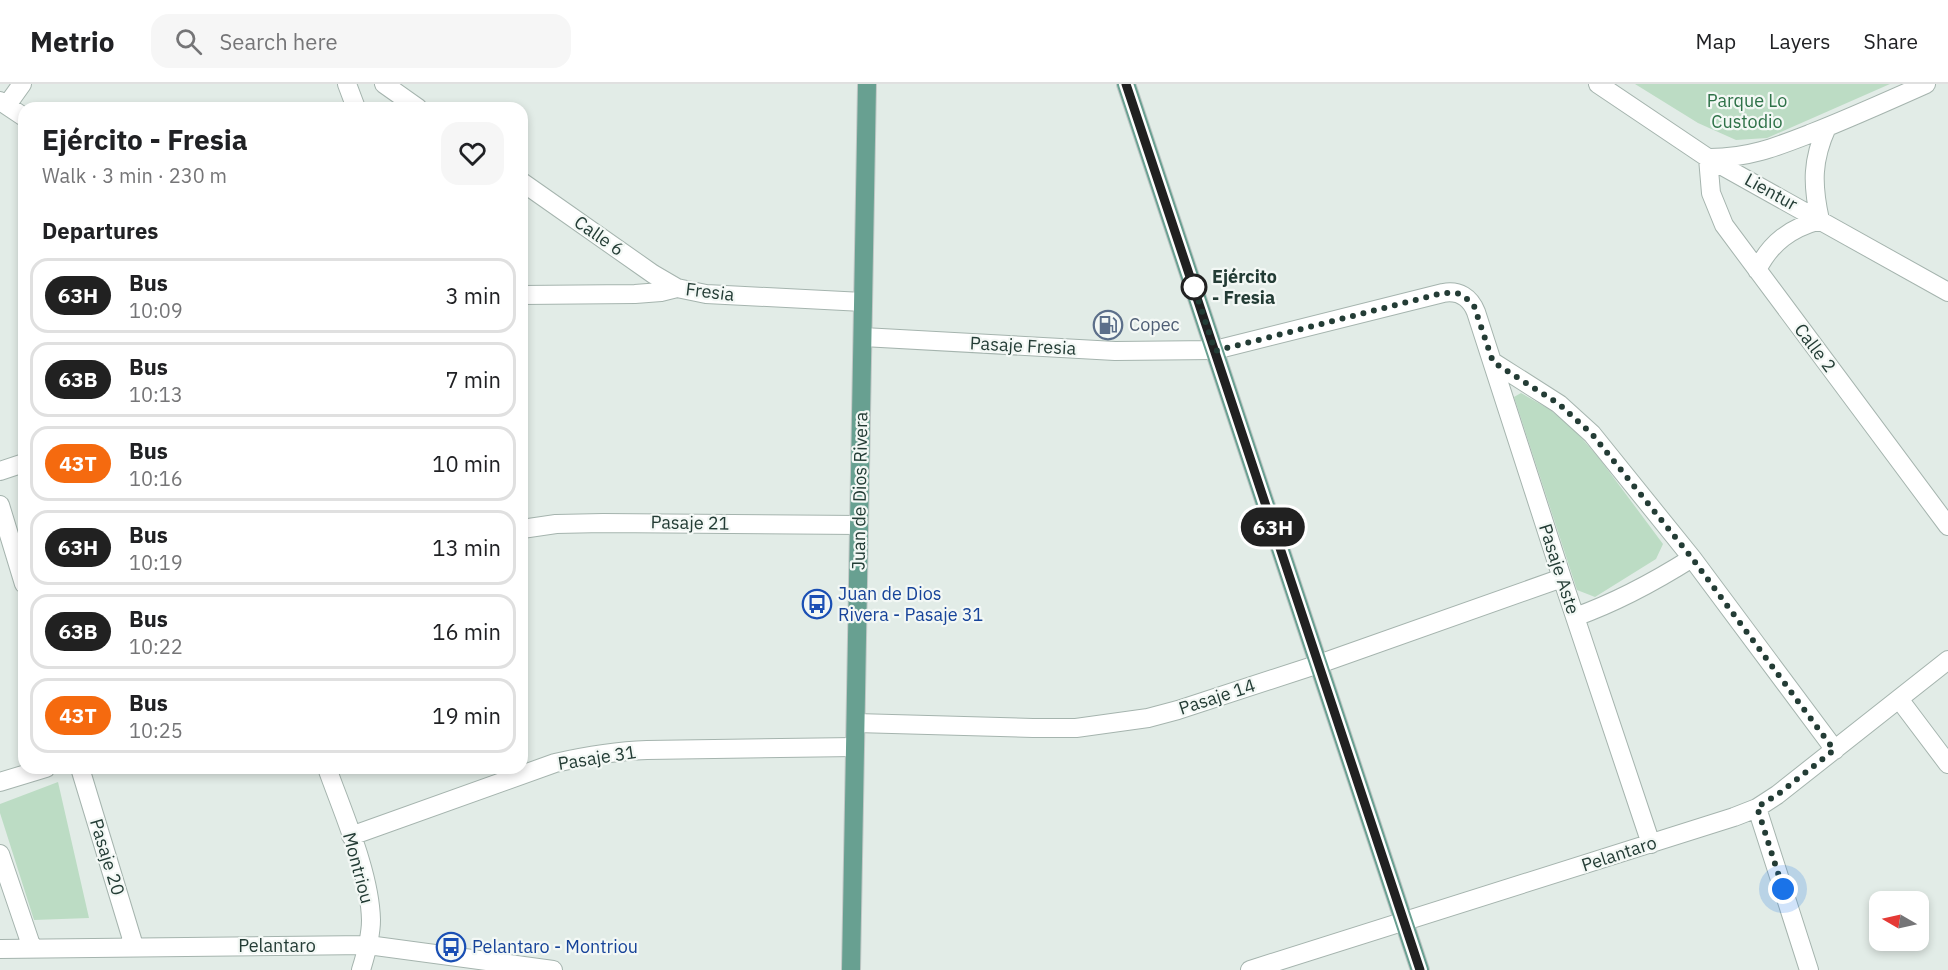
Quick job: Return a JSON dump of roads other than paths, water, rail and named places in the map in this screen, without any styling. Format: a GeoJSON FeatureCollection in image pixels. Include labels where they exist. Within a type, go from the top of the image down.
{"type":"FeatureCollection","features":[{"type":"Feature","properties":{"kind":"main road","name":"Juan de Dios Rivera"},"geometry":{"type":"LineString","coordinates":[[852,970],[867,84]]}},
{"type":"Feature","properties":{"kind":"main road"},"geometry":{"type":"LineString","coordinates":[[1126,84],[1420,970]]}},
{"type":"Feature","properties":{"kind":"street"},"geometry":{"type":"LineString","coordinates":[[18,113],[3,103],[22,84]]}},
{"type":"Feature","properties":{"kind":"street"},"geometry":{"type":"LineString","coordinates":[[347,84],[354,102]]}},
{"type":"Feature","properties":{"kind":"street"},"geometry":{"type":"LineString","coordinates":[[384,84],[410,102]]}},
{"type":"Feature","properties":{"kind":"street","name":"Lientur"},"geometry":{"type":"LineString","coordinates":[[1598,84],[1708,158],[1948,292]]}},
{"type":"Feature","properties":{"kind":"street"},"geometry":{"type":"LineString","coordinates":[[1708,158],[1728,158],[1763,152],[1926,84]]}},
{"type":"Feature","properties":{"kind":"street"},"geometry":{"type":"LineString","coordinates":[[1757,270],[1763,257],[1786,233],[1820,220],[1815,196],[1814,172],[1819,146],[1827,127]]}},
{"type":"Feature","properties":{"kind":"street","name":"Calle 2"},"geometry":{"type":"LineString","coordinates":[[1708,158],[1711,193],[1724,225],[1948,526]]}},
{"type":"Feature","properties":{"kind":"street","name":"Calle 6"},"geometry":{"type":"LineString","coordinates":[[528,186],[658,278],[677,288]]}},
{"type":"Feature","properties":{"kind":"street","name":"Fresia"},"geometry":{"type":"LineString","coordinates":[[528,295],[635,294],[677,288],[706,294],[863,302]]}},
{"type":"Feature","properties":{"kind":"street","name":"Pasaje Fresia"},"geometry":{"type":"LineString","coordinates":[[863,337],[1116,351],[1215,351],[1443,293],[1457,293],[1464,296]]}},
{"type":"Feature","properties":{"kind":"street","name":"Pasaje Aste"},"geometry":{"type":"LineString","coordinates":[[1464,296],[1474,306],[1651,844]]}},
{"type":"Feature","properties":{"kind":"street"},"geometry":{"type":"LineString","coordinates":[[1493,362],[1559,404],[1592,434],[1692,558],[1834,750]]}},
{"type":"Feature","properties":{"kind":"street"},"geometry":{"type":"LineString","coordinates":[[0,471],[18,465]]}},
{"type":"Feature","properties":{"kind":"street"},"geometry":{"type":"LineString","coordinates":[[0,505],[18,564]]}},
{"type":"Feature","properties":{"kind":"street","name":"Pasaje 21"},"geometry":{"type":"LineString","coordinates":[[528,528],[556,524],[603,523],[859,525]]}},
{"type":"Feature","properties":{"kind":"street"},"geometry":{"type":"LineString","coordinates":[[1575,617],[1623,598],[1659,580],[1692,558]]}},
{"type":"Feature","properties":{"kind":"street","name":"Pasaje 14"},"geometry":{"type":"LineString","coordinates":[[856,723],[1033,728],[1076,728],[1118,724],[1178,710],[1319,664],[1562,578]]}},
{"type":"Feature","properties":{"kind":"street","name":"Pelantaro"},"geometry":{"type":"LineString","coordinates":[[1250,970],[1734,818],[1777,795],[1948,660]]}},
{"type":"Feature","properties":{"kind":"street"},"geometry":{"type":"LineString","coordinates":[[1899,699],[1948,764]]}},
{"type":"Feature","properties":{"kind":"street","name":"Pasaje 31"},"geometry":{"type":"LineString","coordinates":[[528,773],[555,763],[588,756],[637,750],[855,747]]}},
{"type":"Feature","properties":{"kind":"street"},"geometry":{"type":"LineString","coordinates":[[0,782],[26,774]]}},
{"type":"Feature","properties":{"kind":"street","name":"Pasaje 20"},"geometry":{"type":"LineString","coordinates":[[82,774],[134,946]]}},
{"type":"Feature","properties":{"kind":"street","name":"Montriou"},"geometry":{"type":"LineString","coordinates":[[329,774],[368,890],[371,921],[368,945],[361,970]]}},
{"type":"Feature","properties":{"kind":"street","name":"Pasaje 31"},"geometry":{"type":"LineString","coordinates":[[351,836],[524,774]]}},
{"type":"Feature","properties":{"kind":"street"},"geometry":{"type":"LineString","coordinates":[[1757,807],[1809,970]]}},
{"type":"Feature","properties":{"kind":"street"},"geometry":{"type":"LineString","coordinates":[[0,854],[32,948]]}},
{"type":"Feature","properties":{"kind":"street","name":"Pelantaro"},"geometry":{"type":"LineString","coordinates":[[0,948],[368,945],[553,970]]}},
{"type":"Feature","properties":{"kind":"place","name":"Ejército - Fresia"},"geometry":{"type":"Point","coordinates":[1194,287]}},
{"type":"Feature","properties":{"kind":"place","name":"Copec"},"geometry":{"type":"Point","coordinates":[1108,325]}},
{"type":"Feature","properties":{"kind":"place","name":"Juan de Dios Rivera - Pasaje 31"},"geometry":{"type":"Point","coordinates":[817,604]}},
{"type":"Feature","properties":{"kind":"place","name":"Pelantaro - Montriou"},"geometry":{"type":"Point","coordinates":[451,947]}},
{"type":"Feature","properties":{"kind":"park label","name":"Parque Lo Custodio"},"geometry":{"type":"Point","coordinates":[1747,111]}}]}
